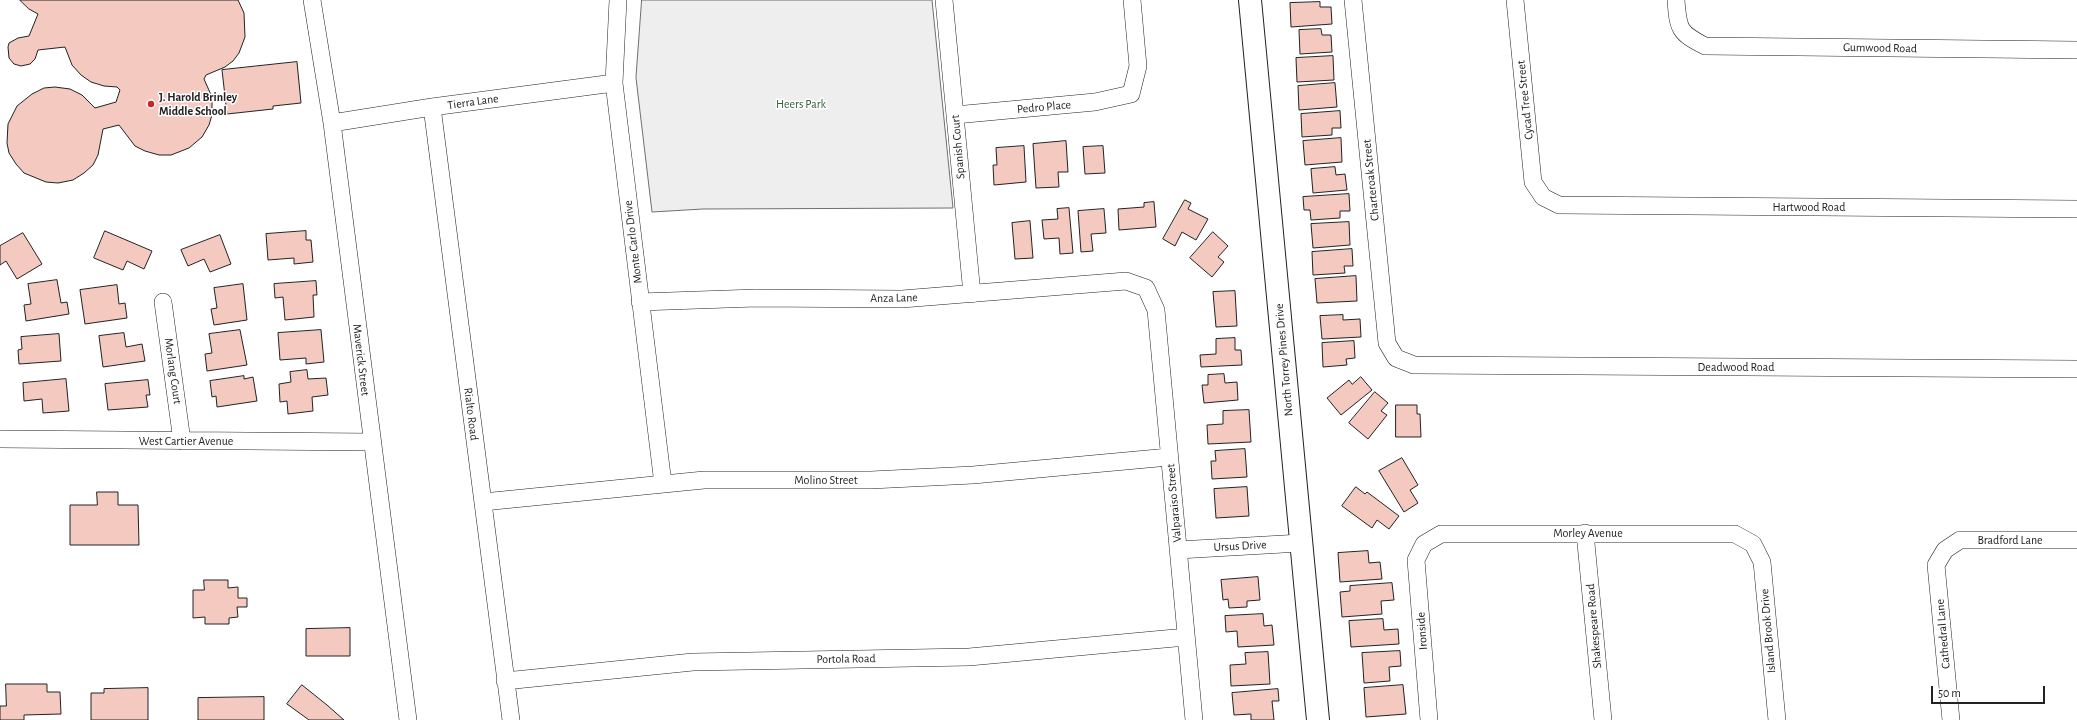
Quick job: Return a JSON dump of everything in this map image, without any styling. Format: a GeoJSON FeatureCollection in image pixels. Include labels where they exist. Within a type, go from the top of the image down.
{"type":"FeatureCollection","features":[{"type":"Feature","properties":{"kind":"main road","name":"North Torrey Pines Drive"},"geometry":{"type":"LineString","coordinates":[[1250,0],[1318,720]]}},
{"type":"Feature","properties":{"kind":"street","name":"Maverick Street"},"geometry":{"type":"LineString","coordinates":[[312,0],[332,123],[408,720]]}},
{"type":"Feature","properties":{"kind":"street","name":"Monte Carlo Drive"},"geometry":{"type":"LineString","coordinates":[[618,0],[614,83],[663,484]]}},
{"type":"Feature","properties":{"kind":"street","name":"Spanish Court"},"geometry":{"type":"LineString","coordinates":[[944,0],[972,294]]}},
{"type":"Feature","properties":{"kind":"street","name":"Pedro Place"},"geometry":{"type":"LineString","coordinates":[[955,115],[1095,102],[1132,94],[1138,66],[1132,0]]}},
{"type":"Feature","properties":{"kind":"street","name":"Charteroak Street"},"geometry":{"type":"LineString","coordinates":[[1353,0],[1387,343],[1396,358]]}},
{"type":"Feature","properties":{"kind":"street","name":"Cycad Tree Street"},"geometry":{"type":"LineString","coordinates":[[1515,0],[1533,182],[1543,197]]}},
{"type":"Feature","properties":{"kind":"street","name":"Gumwood Road"},"geometry":{"type":"LineString","coordinates":[[1676,0],[1678,21],[1686,37],[1704,46],[2077,50]]}},
{"type":"Feature","properties":{"kind":"street","name":"Tierra Lane"},"geometry":{"type":"LineString","coordinates":[[332,123],[432,107],[614,83]]}},
{"type":"Feature","properties":{"kind":"street","name":"Rialto Road"},"geometry":{"type":"LineString","coordinates":[[432,107],[505,681],[512,720]]}},
{"type":"Feature","properties":{"kind":"street","name":"Hartwood Road"},"geometry":{"type":"LineString","coordinates":[[1543,197],[1560,205],[2077,209]]}},
{"type":"Feature","properties":{"kind":"street","name":"Anza Lane"},"geometry":{"type":"LineString","coordinates":[[640,302],[756,298],[902,300],[1126,281],[1146,288]]}},
{"type":"Feature","properties":{"kind":"street","name":"Valparaiso Street"},"geometry":{"type":"LineString","coordinates":[[1146,288],[1156,310],[1194,720]]}},
{"type":"Feature","properties":{"kind":"street","name":"Morlang Court"},"geometry":{"type":"LineString","coordinates":[[163,302],[182,441]]}},
{"type":"Feature","properties":{"kind":"street","name":"Deadwood Road"},"geometry":{"type":"LineString","coordinates":[[1396,358],[1414,365],[2077,369]]}},
{"type":"Feature","properties":{"kind":"street","name":"West Cartier Avenue"},"geometry":{"type":"LineString","coordinates":[[0,439],[372,442]]}},
{"type":"Feature","properties":{"kind":"street","name":"Molino Street"},"geometry":{"type":"LineString","coordinates":[[482,502],[704,480],[871,480],[972,475],[1169,457]]}},
{"type":"Feature","properties":{"kind":"street","name":"Morley Avenue"},"geometry":{"type":"LineString","coordinates":[[1424,544],[1440,534],[1585,533],[1735,534],[1753,544]]}},
{"type":"Feature","properties":{"kind":"street","name":"Shakespeare Road"},"geometry":{"type":"LineString","coordinates":[[1585,533],[1603,720]]}},
{"type":"Feature","properties":{"kind":"street","name":"Bradford Lane"},"geometry":{"type":"LineString","coordinates":[[1945,550],[1960,540],[2077,540]]}},
{"type":"Feature","properties":{"kind":"street","name":"Ursus Drive"},"geometry":{"type":"LineString","coordinates":[[1178,550],[1302,542]]}},
{"type":"Feature","properties":{"kind":"street","name":"Ironside"},"geometry":{"type":"LineString","coordinates":[[1424,544],[1416,560],[1429,720]]}},
{"type":"Feature","properties":{"kind":"street","name":"Island Brook Drive"},"geometry":{"type":"LineString","coordinates":[[1753,544],[1762,562],[1776,720]]}},
{"type":"Feature","properties":{"kind":"street","name":"Cathedral Lane"},"geometry":{"type":"LineString","coordinates":[[1945,550],[1936,566],[1950,720]]}},
{"type":"Feature","properties":{"kind":"street","name":"Portola Road"},"geometry":{"type":"LineString","coordinates":[[505,681],[693,662],[970,658],[1186,637]]}},
{"type":"Feature","properties":{"kind":"green space","name":"Heers Park"},"geometry":{"type":"Polygon","coordinates":[[[642,0],[932,0],[953,208],[703,209],[652,212],[636,78],[642,0]]]}},
{"type":"Feature","properties":{"kind":"building"},"geometry":{"type":"Polygon","coordinates":[[[20,0],[238,0],[244,13],[245,37],[239,53],[233,61],[225,67],[206,75],[204,79],[212,97],[212,115],[209,125],[202,137],[189,148],[171,155],[159,155],[145,151],[135,146],[119,125],[103,129],[98,155],[93,165],[84,173],[73,180],[58,183],[46,182],[24,173],[9,153],[7,143],[8,124],[17,106],[32,94],[44,88],[55,87],[70,89],[82,95],[95,108],[116,102],[120,90],[117,87],[104,86],[91,82],[81,75],[72,65],[65,47],[38,50],[35,59],[30,64],[21,66],[14,64],[9,58],[9,43],[18,38],[29,36],[38,14],[29,9],[20,0]]]}},
{"type":"Feature","properties":{"kind":"building"},"geometry":{"type":"Polygon","coordinates":[[[1320,2],[1320,7],[1331,7],[1332,24],[1291,27],[1290,3],[1320,2]]]}},
{"type":"Feature","properties":{"kind":"building"},"geometry":{"type":"Polygon","coordinates":[[[1321,29],[1322,35],[1331,35],[1332,52],[1300,54],[1299,30],[1321,29]]]}},
{"type":"Feature","properties":{"kind":"building"},"geometry":{"type":"Polygon","coordinates":[[[1333,56],[1334,80],[1297,82],[1296,58],[1333,56]]]}},
{"type":"Feature","properties":{"kind":"building"},"geometry":{"type":"Polygon","coordinates":[[[297,62],[301,103],[273,106],[273,109],[227,114],[222,70],[297,62]]]}},
{"type":"Feature","properties":{"kind":"building"},"geometry":{"type":"Polygon","coordinates":[[[1335,83],[1337,107],[1299,110],[1298,86],[1335,83]]]}},
{"type":"Feature","properties":{"kind":"building"},"geometry":{"type":"Polygon","coordinates":[[[1340,111],[1341,128],[1332,128],[1332,135],[1302,137],[1301,114],[1340,111]]]}},
{"type":"Feature","properties":{"kind":"building"},"geometry":{"type":"Polygon","coordinates":[[[1341,138],[1342,162],[1305,165],[1303,141],[1341,138]]]}},
{"type":"Feature","properties":{"kind":"building"},"geometry":{"type":"Polygon","coordinates":[[[1066,141],[1068,172],[1058,172],[1059,187],[1036,188],[1033,144],[1066,141]]]}},
{"type":"Feature","properties":{"kind":"building"},"geometry":{"type":"Polygon","coordinates":[[[1024,146],[1026,182],[994,185],[993,165],[997,165],[996,148],[1024,146]]]}},
{"type":"Feature","properties":{"kind":"building"},"geometry":{"type":"Polygon","coordinates":[[[1103,146],[1105,173],[1085,174],[1083,147],[1103,146]]]}},
{"type":"Feature","properties":{"kind":"building"},"geometry":{"type":"Polygon","coordinates":[[[1335,167],[1336,175],[1345,174],[1347,190],[1313,193],[1311,169],[1335,167]]]}},
{"type":"Feature","properties":{"kind":"building"},"geometry":{"type":"Polygon","coordinates":[[[1349,194],[1350,211],[1340,211],[1340,218],[1311,220],[1310,210],[1304,210],[1303,197],[1349,194]]]}},
{"type":"Feature","properties":{"kind":"building"},"geometry":{"type":"Polygon","coordinates":[[[1185,200],[1191,203],[1188,209],[1208,219],[1196,240],[1182,232],[1175,246],[1163,239],[1185,200]]]}},
{"type":"Feature","properties":{"kind":"building"},"geometry":{"type":"Polygon","coordinates":[[[1154,202],[1156,227],[1119,230],[1118,209],[1144,207],[1144,203],[1154,202]]]}},
{"type":"Feature","properties":{"kind":"building"},"geometry":{"type":"Polygon","coordinates":[[[1069,208],[1073,253],[1060,254],[1059,238],[1044,239],[1042,220],[1058,219],[1057,209],[1069,208]]]}},
{"type":"Feature","properties":{"kind":"building"},"geometry":{"type":"Polygon","coordinates":[[[1104,209],[1106,233],[1091,234],[1093,251],[1081,252],[1078,211],[1104,209]]]}},
{"type":"Feature","properties":{"kind":"building"},"geometry":{"type":"Polygon","coordinates":[[[1030,221],[1033,258],[1015,259],[1012,223],[1030,221]]]}},
{"type":"Feature","properties":{"kind":"building"},"geometry":{"type":"Polygon","coordinates":[[[1349,222],[1350,245],[1313,248],[1311,224],[1349,222]]]}},
{"type":"Feature","properties":{"kind":"building"},"geometry":{"type":"Polygon","coordinates":[[[105,231],[152,251],[144,269],[127,261],[123,270],[94,258],[105,231]]]}},
{"type":"Feature","properties":{"kind":"building"},"geometry":{"type":"Polygon","coordinates":[[[306,231],[306,240],[311,240],[313,262],[294,264],[294,258],[268,260],[266,234],[306,231]]]}},
{"type":"Feature","properties":{"kind":"building"},"geometry":{"type":"Polygon","coordinates":[[[1213,232],[1228,246],[1218,257],[1224,262],[1212,277],[1190,258],[1213,232]]]}},
{"type":"Feature","properties":{"kind":"building"},"geometry":{"type":"Polygon","coordinates":[[[23,233],[42,264],[17,279],[6,261],[0,265],[0,246],[23,233]]]}},
{"type":"Feature","properties":{"kind":"building"},"geometry":{"type":"Polygon","coordinates":[[[220,235],[231,264],[210,272],[204,259],[188,266],[181,250],[220,235]]]}},
{"type":"Feature","properties":{"kind":"building"},"geometry":{"type":"Polygon","coordinates":[[[1352,249],[1353,266],[1344,266],[1345,273],[1313,275],[1312,252],[1352,249]]]}},
{"type":"Feature","properties":{"kind":"building"},"geometry":{"type":"Polygon","coordinates":[[[1356,276],[1357,301],[1317,303],[1315,279],[1356,276]]]}},
{"type":"Feature","properties":{"kind":"building"},"geometry":{"type":"Polygon","coordinates":[[[57,280],[61,303],[67,302],[69,314],[26,321],[24,305],[31,304],[28,284],[57,280]]]}},
{"type":"Feature","properties":{"kind":"building"},"geometry":{"type":"Polygon","coordinates":[[[316,281],[317,295],[313,295],[314,317],[285,320],[283,297],[275,298],[274,284],[316,281]]]}},
{"type":"Feature","properties":{"kind":"building"},"geometry":{"type":"Polygon","coordinates":[[[243,284],[247,320],[214,325],[211,309],[217,308],[214,288],[243,284]]]}},
{"type":"Feature","properties":{"kind":"building"},"geometry":{"type":"Polygon","coordinates":[[[117,285],[119,304],[125,303],[127,318],[85,324],[80,290],[117,285]]]}},
{"type":"Feature","properties":{"kind":"building"},"geometry":{"type":"Polygon","coordinates":[[[1235,291],[1237,326],[1216,327],[1213,292],[1235,291]]]}},
{"type":"Feature","properties":{"kind":"building"},"geometry":{"type":"Polygon","coordinates":[[[1343,315],[1343,320],[1360,319],[1361,337],[1322,339],[1320,316],[1343,315]]]}},
{"type":"Feature","properties":{"kind":"building"},"geometry":{"type":"Polygon","coordinates":[[[240,330],[247,365],[207,371],[205,354],[212,353],[209,334],[240,330]]]}},
{"type":"Feature","properties":{"kind":"building"},"geometry":{"type":"Polygon","coordinates":[[[321,330],[324,362],[306,364],[306,358],[280,360],[278,333],[321,330]]]}},
{"type":"Feature","properties":{"kind":"building"},"geometry":{"type":"Polygon","coordinates":[[[124,333],[126,347],[142,344],[145,361],[103,367],[99,336],[124,333]]]}},
{"type":"Feature","properties":{"kind":"building"},"geometry":{"type":"Polygon","coordinates":[[[59,334],[61,361],[19,364],[18,350],[22,349],[21,337],[59,334]]]}},
{"type":"Feature","properties":{"kind":"building"},"geometry":{"type":"Polygon","coordinates":[[[1235,338],[1235,350],[1241,350],[1242,365],[1201,367],[1200,355],[1216,354],[1216,339],[1235,338]]]}},
{"type":"Feature","properties":{"kind":"building"},"geometry":{"type":"Polygon","coordinates":[[[1354,341],[1355,358],[1346,359],[1347,365],[1323,367],[1322,343],[1354,341]]]}},
{"type":"Feature","properties":{"kind":"building"},"geometry":{"type":"Polygon","coordinates":[[[307,370],[308,379],[326,378],[328,395],[312,397],[313,411],[288,414],[287,401],[280,402],[279,384],[291,382],[290,372],[307,370]]]}},
{"type":"Feature","properties":{"kind":"building"},"geometry":{"type":"Polygon","coordinates":[[[1224,374],[1225,383],[1237,382],[1238,400],[1204,403],[1202,385],[1208,385],[1208,375],[1224,374]]]}},
{"type":"Feature","properties":{"kind":"building"},"geometry":{"type":"Polygon","coordinates":[[[244,376],[244,379],[253,377],[257,401],[217,407],[216,396],[212,397],[210,381],[244,376]]]}},
{"type":"Feature","properties":{"kind":"building"},"geometry":{"type":"Polygon","coordinates":[[[1361,377],[1372,390],[1341,415],[1327,398],[1349,380],[1352,384],[1361,377]]]}},
{"type":"Feature","properties":{"kind":"building"},"geometry":{"type":"Polygon","coordinates":[[[66,379],[69,411],[43,413],[42,399],[24,401],[23,383],[66,379]]]}},
{"type":"Feature","properties":{"kind":"building"},"geometry":{"type":"Polygon","coordinates":[[[148,380],[150,395],[146,395],[148,407],[108,410],[105,384],[148,380]]]}},
{"type":"Feature","properties":{"kind":"building"},"geometry":{"type":"Polygon","coordinates":[[[1375,392],[1388,403],[1381,411],[1387,415],[1368,439],[1349,423],[1375,392]]]}},
{"type":"Feature","properties":{"kind":"building"},"geometry":{"type":"Polygon","coordinates":[[[1396,405],[1417,405],[1417,414],[1420,414],[1421,437],[1396,437],[1396,405]]]}},
{"type":"Feature","properties":{"kind":"building"},"geometry":{"type":"Polygon","coordinates":[[[1249,410],[1251,442],[1208,444],[1207,425],[1223,424],[1223,411],[1249,410]]]}},
{"type":"Feature","properties":{"kind":"building"},"geometry":{"type":"Polygon","coordinates":[[[1245,449],[1247,477],[1212,479],[1211,461],[1216,461],[1215,451],[1245,449]]]}},
{"type":"Feature","properties":{"kind":"building"},"geometry":{"type":"Polygon","coordinates":[[[1402,458],[1418,485],[1410,490],[1418,503],[1404,512],[1379,471],[1402,458]]]}},
{"type":"Feature","properties":{"kind":"building"},"geometry":{"type":"Polygon","coordinates":[[[1247,487],[1249,516],[1216,518],[1214,489],[1247,487]]]}},
{"type":"Feature","properties":{"kind":"building"},"geometry":{"type":"Polygon","coordinates":[[[1356,487],[1365,494],[1367,492],[1399,516],[1389,529],[1377,520],[1372,528],[1342,506],[1356,487]]]}},
{"type":"Feature","properties":{"kind":"building"},"geometry":{"type":"Polygon","coordinates":[[[97,492],[118,492],[118,505],[138,505],[139,545],[70,545],[70,505],[97,505],[97,492]]]}},
{"type":"Feature","properties":{"kind":"building"},"geometry":{"type":"Polygon","coordinates":[[[1368,551],[1369,563],[1380,562],[1382,579],[1340,582],[1338,553],[1368,551]]]}},
{"type":"Feature","properties":{"kind":"building"},"geometry":{"type":"Polygon","coordinates":[[[1258,577],[1260,600],[1247,601],[1247,607],[1229,608],[1228,599],[1223,600],[1221,580],[1258,577]]]}},
{"type":"Feature","properties":{"kind":"building"},"geometry":{"type":"Polygon","coordinates":[[[204,580],[228,580],[228,588],[238,587],[238,598],[247,598],[247,607],[237,607],[238,617],[229,618],[229,624],[205,624],[205,617],[193,618],[193,590],[204,590],[204,580]]]}},
{"type":"Feature","properties":{"kind":"building"},"geometry":{"type":"Polygon","coordinates":[[[1392,583],[1394,600],[1381,601],[1382,614],[1342,617],[1340,592],[1350,591],[1350,586],[1392,583]]]}},
{"type":"Feature","properties":{"kind":"building"},"geometry":{"type":"Polygon","coordinates":[[[1263,614],[1264,626],[1272,625],[1274,645],[1238,647],[1237,631],[1226,632],[1225,616],[1263,614]]]}},
{"type":"Feature","properties":{"kind":"building"},"geometry":{"type":"Polygon","coordinates":[[[1383,619],[1384,630],[1398,629],[1399,644],[1351,647],[1349,621],[1383,619]]]}},
{"type":"Feature","properties":{"kind":"building"},"geometry":{"type":"Polygon","coordinates":[[[350,628],[350,656],[306,656],[306,629],[350,628]]]}},
{"type":"Feature","properties":{"kind":"building"},"geometry":{"type":"Polygon","coordinates":[[[1400,651],[1401,666],[1389,667],[1390,681],[1364,683],[1362,653],[1400,651]]]}},
{"type":"Feature","properties":{"kind":"building"},"geometry":{"type":"Polygon","coordinates":[[[1268,652],[1270,684],[1231,686],[1230,665],[1246,664],[1245,653],[1268,652]]]}},
{"type":"Feature","properties":{"kind":"building"},"geometry":{"type":"Polygon","coordinates":[[[6,684],[47,684],[47,692],[60,692],[61,714],[24,715],[24,720],[0,720],[0,706],[6,706],[6,684]]]}},
{"type":"Feature","properties":{"kind":"building"},"geometry":{"type":"Polygon","coordinates":[[[302,685],[344,720],[309,720],[287,704],[302,685]]]}},
{"type":"Feature","properties":{"kind":"building"},"geometry":{"type":"Polygon","coordinates":[[[1403,685],[1406,714],[1366,717],[1364,688],[1403,685]]]}},
{"type":"Feature","properties":{"kind":"building"},"geometry":{"type":"Polygon","coordinates":[[[148,688],[148,720],[91,720],[91,693],[104,693],[104,689],[148,688]]]}},
{"type":"Feature","properties":{"kind":"building"},"geometry":{"type":"Polygon","coordinates":[[[1278,689],[1279,701],[1272,701],[1274,720],[1251,720],[1251,714],[1234,715],[1232,693],[1278,689]]]}},
{"type":"Feature","properties":{"kind":"building"},"geometry":{"type":"Polygon","coordinates":[[[264,697],[264,720],[198,720],[198,698],[264,697]]]}},
{"type":"Feature","properties":{"kind":"place","name":"J. Harold Brinley Middle School"},"geometry":{"type":"Point","coordinates":[151,104]}}]}
